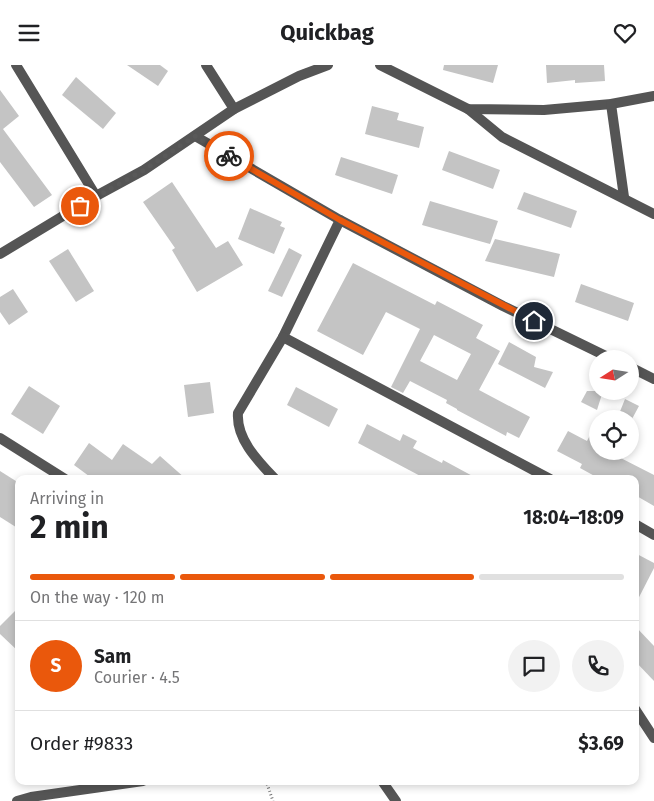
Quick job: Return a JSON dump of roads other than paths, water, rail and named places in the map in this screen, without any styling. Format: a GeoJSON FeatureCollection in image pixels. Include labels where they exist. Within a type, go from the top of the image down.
{"type":"FeatureCollection","features":[{"type":"Feature","properties":{"kind":"street"},"geometry":{"type":"LineString","coordinates":[[16,65],[96,196]]}},
{"type":"Feature","properties":{"kind":"street"},"geometry":{"type":"LineString","coordinates":[[206,65],[234,109]]}},
{"type":"Feature","properties":{"kind":"street"},"geometry":{"type":"LineString","coordinates":[[299,77],[300,65]]}},
{"type":"Feature","properties":{"kind":"street"},"geometry":{"type":"LineString","coordinates":[[0,254],[96,196],[144,170],[234,109],[328,65]]}},
{"type":"Feature","properties":{"kind":"street"},"geometry":{"type":"LineString","coordinates":[[380,65],[468,109],[502,137],[624,197],[654,214]]}},
{"type":"Feature","properties":{"kind":"street"},"geometry":{"type":"LineString","coordinates":[[468,109],[544,110],[611,104],[654,96]]}},
{"type":"Feature","properties":{"kind":"street"},"geometry":{"type":"LineString","coordinates":[[611,104],[624,197]]}},
{"type":"Feature","properties":{"kind":"street"},"geometry":{"type":"LineString","coordinates":[[195,136],[340,220],[503,306],[593,350]]}},
{"type":"Feature","properties":{"kind":"street"},"geometry":{"type":"LineString","coordinates":[[271,475],[241,437],[237,423],[238,413],[283,337],[340,220]]}},
{"type":"Feature","properties":{"kind":"street"},"geometry":{"type":"LineString","coordinates":[[283,337],[542,475]]}},
{"type":"Feature","properties":{"kind":"street"},"geometry":{"type":"LineString","coordinates":[[639,372],[654,379]]}},
{"type":"Feature","properties":{"kind":"street"},"geometry":{"type":"LineString","coordinates":[[0,438],[59,475]]}},
{"type":"Feature","properties":{"kind":"street"},"geometry":{"type":"LineString","coordinates":[[639,526],[654,535]]}},
{"type":"Feature","properties":{"kind":"street"},"geometry":{"type":"LineString","coordinates":[[639,715],[654,738]]}},
{"type":"Feature","properties":{"kind":"street"},"geometry":{"type":"LineString","coordinates":[[17,801],[31,797],[115,785]]}},
{"type":"Feature","properties":{"kind":"street"},"geometry":{"type":"LineString","coordinates":[[385,785],[396,801]]}}]}
